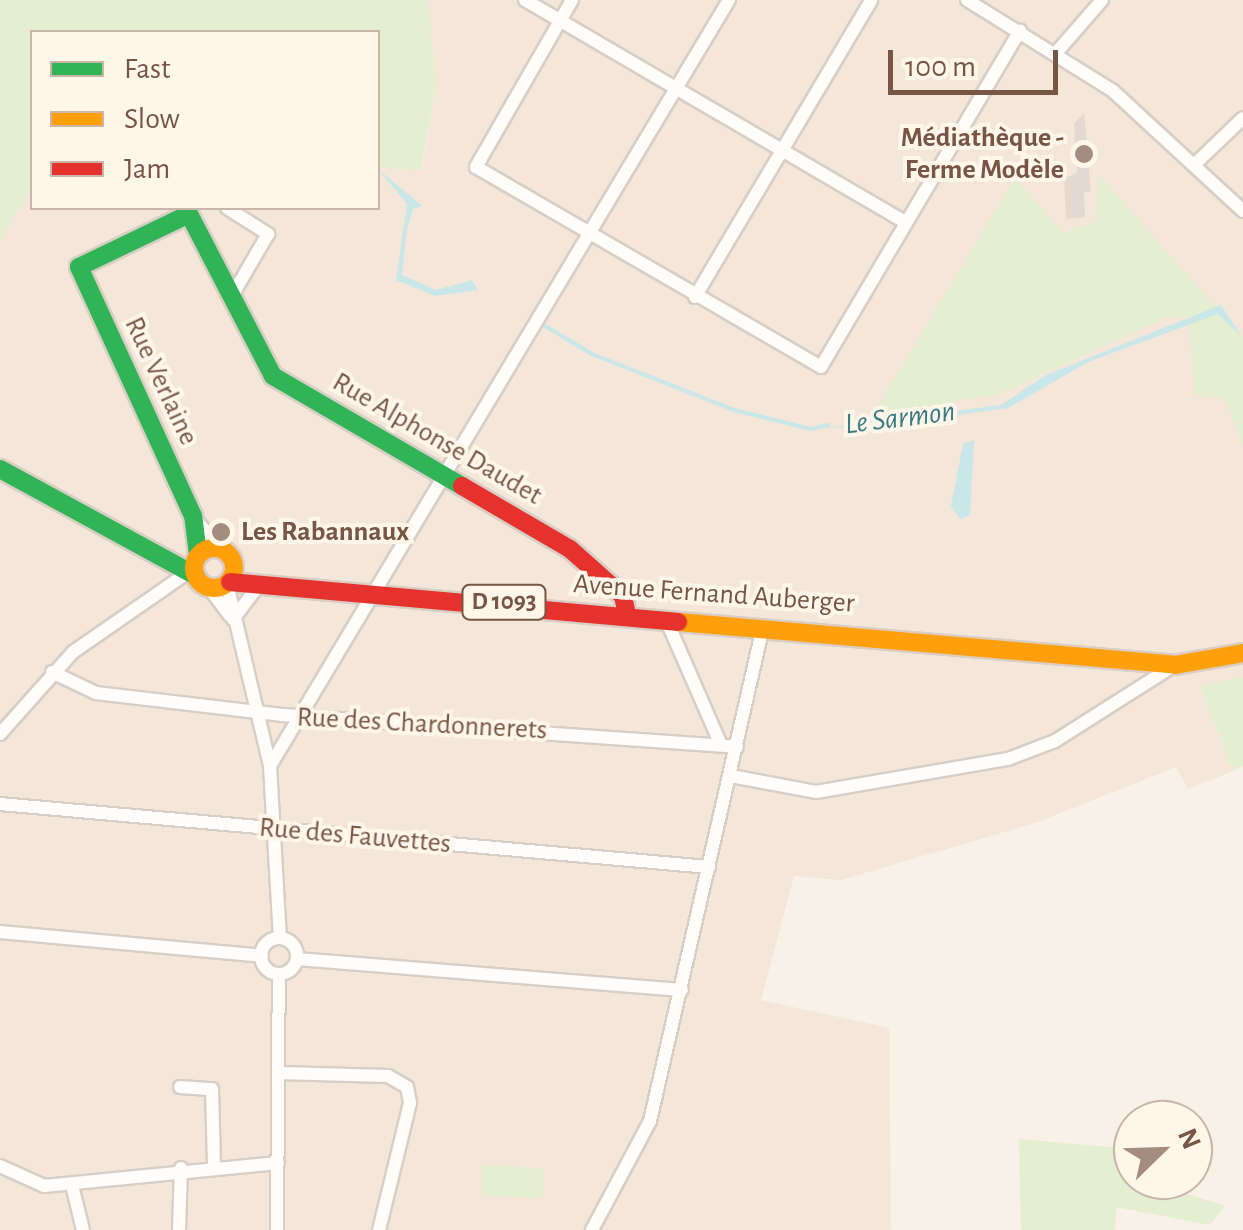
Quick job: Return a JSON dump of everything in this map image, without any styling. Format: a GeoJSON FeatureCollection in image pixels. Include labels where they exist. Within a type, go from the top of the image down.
{"type":"FeatureCollection","features":[{"type":"Feature","properties":{"kind":"main road","name":"Rue Alphonse Daudet"},"geometry":{"type":"LineString","coordinates":[[79,268],[195,211],[230,299],[273,376],[570,549],[623,596],[627,615]]}},
{"type":"Feature","properties":{"kind":"main road","name":"Rue Verlaine"},"geometry":{"type":"LineString","coordinates":[[79,268],[193,516],[209,575]]}},
{"type":"Feature","properties":{"kind":"main road"},"geometry":{"type":"LineString","coordinates":[[0,469],[165,556]]}},
{"type":"Feature","properties":{"kind":"main road"},"geometry":{"type":"LineString","coordinates":[[209,575],[219,548]]}},
{"type":"Feature","properties":{"kind":"main road","name":"Avenue Fernand Auberger"},"geometry":{"type":"LineString","coordinates":[[165,556],[209,575],[1039,653],[1167,670],[1243,654]]}},
{"type":"Feature","properties":{"kind":"main road","name":"Avenue Fernand Auberger"},"geometry":{"type":"LineString","coordinates":[[1039,653],[1128,670],[1243,665]]}},
{"type":"Feature","properties":{"kind":"street"},"geometry":{"type":"LineString","coordinates":[[526,0],[906,224]]}},
{"type":"Feature","properties":{"kind":"street"},"geometry":{"type":"LineString","coordinates":[[572,0],[476,167],[821,367],[1020,32]]}},
{"type":"Feature","properties":{"kind":"street"},"geometry":{"type":"LineString","coordinates":[[270,766],[310,712],[729,0]]}},
{"type":"Feature","properties":{"kind":"street"},"geometry":{"type":"LineString","coordinates":[[695,297],[871,0]]}},
{"type":"Feature","properties":{"kind":"street"},"geometry":{"type":"LineString","coordinates":[[967,0],[1056,53],[1154,124],[1243,212]]}},
{"type":"Feature","properties":{"kind":"street"},"geometry":{"type":"LineString","coordinates":[[1056,53],[1102,0]]}},
{"type":"Feature","properties":{"kind":"street"},"geometry":{"type":"LineString","coordinates":[[1195,164],[1243,118]]}},
{"type":"Feature","properties":{"kind":"street"},"geometry":{"type":"LineString","coordinates":[[230,210],[268,234],[230,299]]}},
{"type":"Feature","properties":{"kind":"street","name":"Rue Verlaine"},"geometry":{"type":"LineString","coordinates":[[193,516],[219,548]]}},
{"type":"Feature","properties":{"kind":"street"},"geometry":{"type":"LineString","coordinates":[[165,556],[169,586]]}},
{"type":"Feature","properties":{"kind":"street"},"geometry":{"type":"LineString","coordinates":[[0,734],[52,672],[169,586],[209,575],[232,621],[257,707],[270,766],[280,938],[297,959]]}},
{"type":"Feature","properties":{"kind":"street"},"geometry":{"type":"LineString","coordinates":[[232,621],[266,580]]}},
{"type":"Feature","properties":{"kind":"street"},"geometry":{"type":"LineString","coordinates":[[666,619],[721,745]]}},
{"type":"Feature","properties":{"kind":"street"},"geometry":{"type":"LineString","coordinates":[[592,1230],[650,1121],[763,627]]}},
{"type":"Feature","properties":{"kind":"street"},"geometry":{"type":"LineString","coordinates":[[1128,670],[1132,694]]}},
{"type":"Feature","properties":{"kind":"street"},"geometry":{"type":"LineString","coordinates":[[730,776],[816,792],[1008,759],[1132,694],[1167,670]]}},
{"type":"Feature","properties":{"kind":"street","name":"Rue des Chardonnerets"},"geometry":{"type":"LineString","coordinates":[[52,672],[96,693],[257,707],[282,715],[310,712],[738,746]]}},
{"type":"Feature","properties":{"kind":"street","name":"Rue des Fauvettes"},"geometry":{"type":"LineString","coordinates":[[0,804],[709,867]]}},
{"type":"Feature","properties":{"kind":"street"},"geometry":{"type":"LineString","coordinates":[[0,932],[262,956],[279,974],[277,1230]]}},
{"type":"Feature","properties":{"kind":"street"},"geometry":{"type":"LineString","coordinates":[[262,956],[280,938]]}},
{"type":"Feature","properties":{"kind":"street"},"geometry":{"type":"LineString","coordinates":[[279,974],[297,959],[682,990]]}},
{"type":"Feature","properties":{"kind":"street"},"geometry":{"type":"LineString","coordinates":[[278,1073],[388,1076],[407,1087],[379,1230]]}},
{"type":"Feature","properties":{"kind":"street"},"geometry":{"type":"LineString","coordinates":[[180,1087],[212,1088],[214,1164]]}},
{"type":"Feature","properties":{"kind":"street"},"geometry":{"type":"LineString","coordinates":[[0,1166],[44,1186],[214,1164],[278,1163]]}},
{"type":"Feature","properties":{"kind":"street"},"geometry":{"type":"LineString","coordinates":[[180,1168],[180,1230]]}},
{"type":"Feature","properties":{"kind":"street"},"geometry":{"type":"LineString","coordinates":[[72,1185],[83,1230]]}},
{"type":"Feature","properties":{"kind":"shaded area"},"geometry":{"type":"Polygon","coordinates":[[[428,0],[1243,0],[1243,676],[1200,688],[1233,771],[1188,789],[1176,767],[1035,823],[841,880],[794,876],[761,1000],[889,1028],[891,1230],[0,1230],[0,241],[30,190],[30,210],[380,210],[380,167],[422,169],[436,85],[428,0]]]}},
{"type":"Feature","properties":{"kind":"green space"},"geometry":{"type":"Polygon","coordinates":[[[0,0],[428,0],[436,85],[421,170],[380,167],[380,30],[30,30],[30,190],[0,241],[0,0]]]}},
{"type":"Feature","properties":{"kind":"green space"},"geometry":{"type":"Polygon","coordinates":[[[1099,175],[1243,338],[1243,447],[1226,399],[1195,394],[1188,317],[1167,317],[997,395],[873,415],[1015,178],[1063,233],[1095,222],[1099,175]]]}},
{"type":"Feature","properties":{"kind":"green space"},"geometry":{"type":"Polygon","coordinates":[[[1243,676],[1243,766],[1233,771],[1200,687],[1243,676]]]}},
{"type":"Feature","properties":{"kind":"green space"},"geometry":{"type":"Polygon","coordinates":[[[1019,1139],[1113,1147],[1113,1200],[1206,1200],[1225,1206],[1210,1225],[1116,1207],[1115,1230],[1021,1230],[1019,1139]]]}},
{"type":"Feature","properties":{"kind":"green space"},"geometry":{"type":"Polygon","coordinates":[[[483,1165],[544,1168],[542,1198],[481,1195],[483,1165]]]}},
{"type":"Feature","properties":{"kind":"water"},"geometry":{"type":"Polygon","coordinates":[[[380,171],[422,206],[413,209],[402,275],[436,290],[472,280],[478,290],[435,296],[396,280],[407,204],[380,171]]]}},
{"type":"Feature","properties":{"kind":"water"},"geometry":{"type":"Polygon","coordinates":[[[1221,305],[1243,338],[1218,314],[1088,362],[1008,408],[883,425],[825,428],[1001,405],[1046,375],[1221,305]]]}},
{"type":"Feature","properties":{"kind":"water"},"geometry":{"type":"Polygon","coordinates":[[[974,440],[970,515],[960,519],[951,506],[963,444],[974,440]]]}},
{"type":"Feature","properties":{"kind":"building","name":"Médiathèque - Ferme Modèle"},"geometry":{"type":"Polygon","coordinates":[[[1084,113],[1091,192],[1084,192],[1085,217],[1066,219],[1064,178],[1077,173],[1074,124],[1084,113]]]}},
{"type":"Feature","properties":{"kind":"waterway","name":"Le Sarmon"},"geometry":{"type":"LineString","coordinates":[[545,326],[592,354],[734,410],[811,429],[829,425]]}},
{"type":"Feature","properties":{"kind":"traffic: fast"},"geometry":{"type":"LineString","coordinates":[[198,555],[193,516],[79,267],[189,214],[273,376],[462,486]]}},
{"type":"Feature","properties":{"kind":"traffic: fast"},"geometry":{"type":"LineString","coordinates":[[0,469],[196,576]]}},
{"type":"Feature","properties":{"kind":"traffic: slow"},"geometry":{"type":"LineString","coordinates":[[214,548],[228,554],[234,568],[228,582],[214,588],[200,582],[194,568],[200,554],[214,548]]}},
{"type":"Feature","properties":{"kind":"traffic: slow"},"geometry":{"type":"LineString","coordinates":[[678,622],[1175,665],[1243,653]]}},
{"type":"Feature","properties":{"kind":"traffic: jam"},"geometry":{"type":"LineString","coordinates":[[462,486],[570,549],[623,596],[627,615]]}},
{"type":"Feature","properties":{"kind":"traffic: jam"},"geometry":{"type":"LineString","coordinates":[[230,582],[678,622]]}},
{"type":"Feature","properties":{"kind":"place","name":"Médiathèque - Ferme Modèle"},"geometry":{"type":"Point","coordinates":[1084,154]}},
{"type":"Feature","properties":{"kind":"place","name":"Les Rabannaux"},"geometry":{"type":"Point","coordinates":[221,532]}}]}
